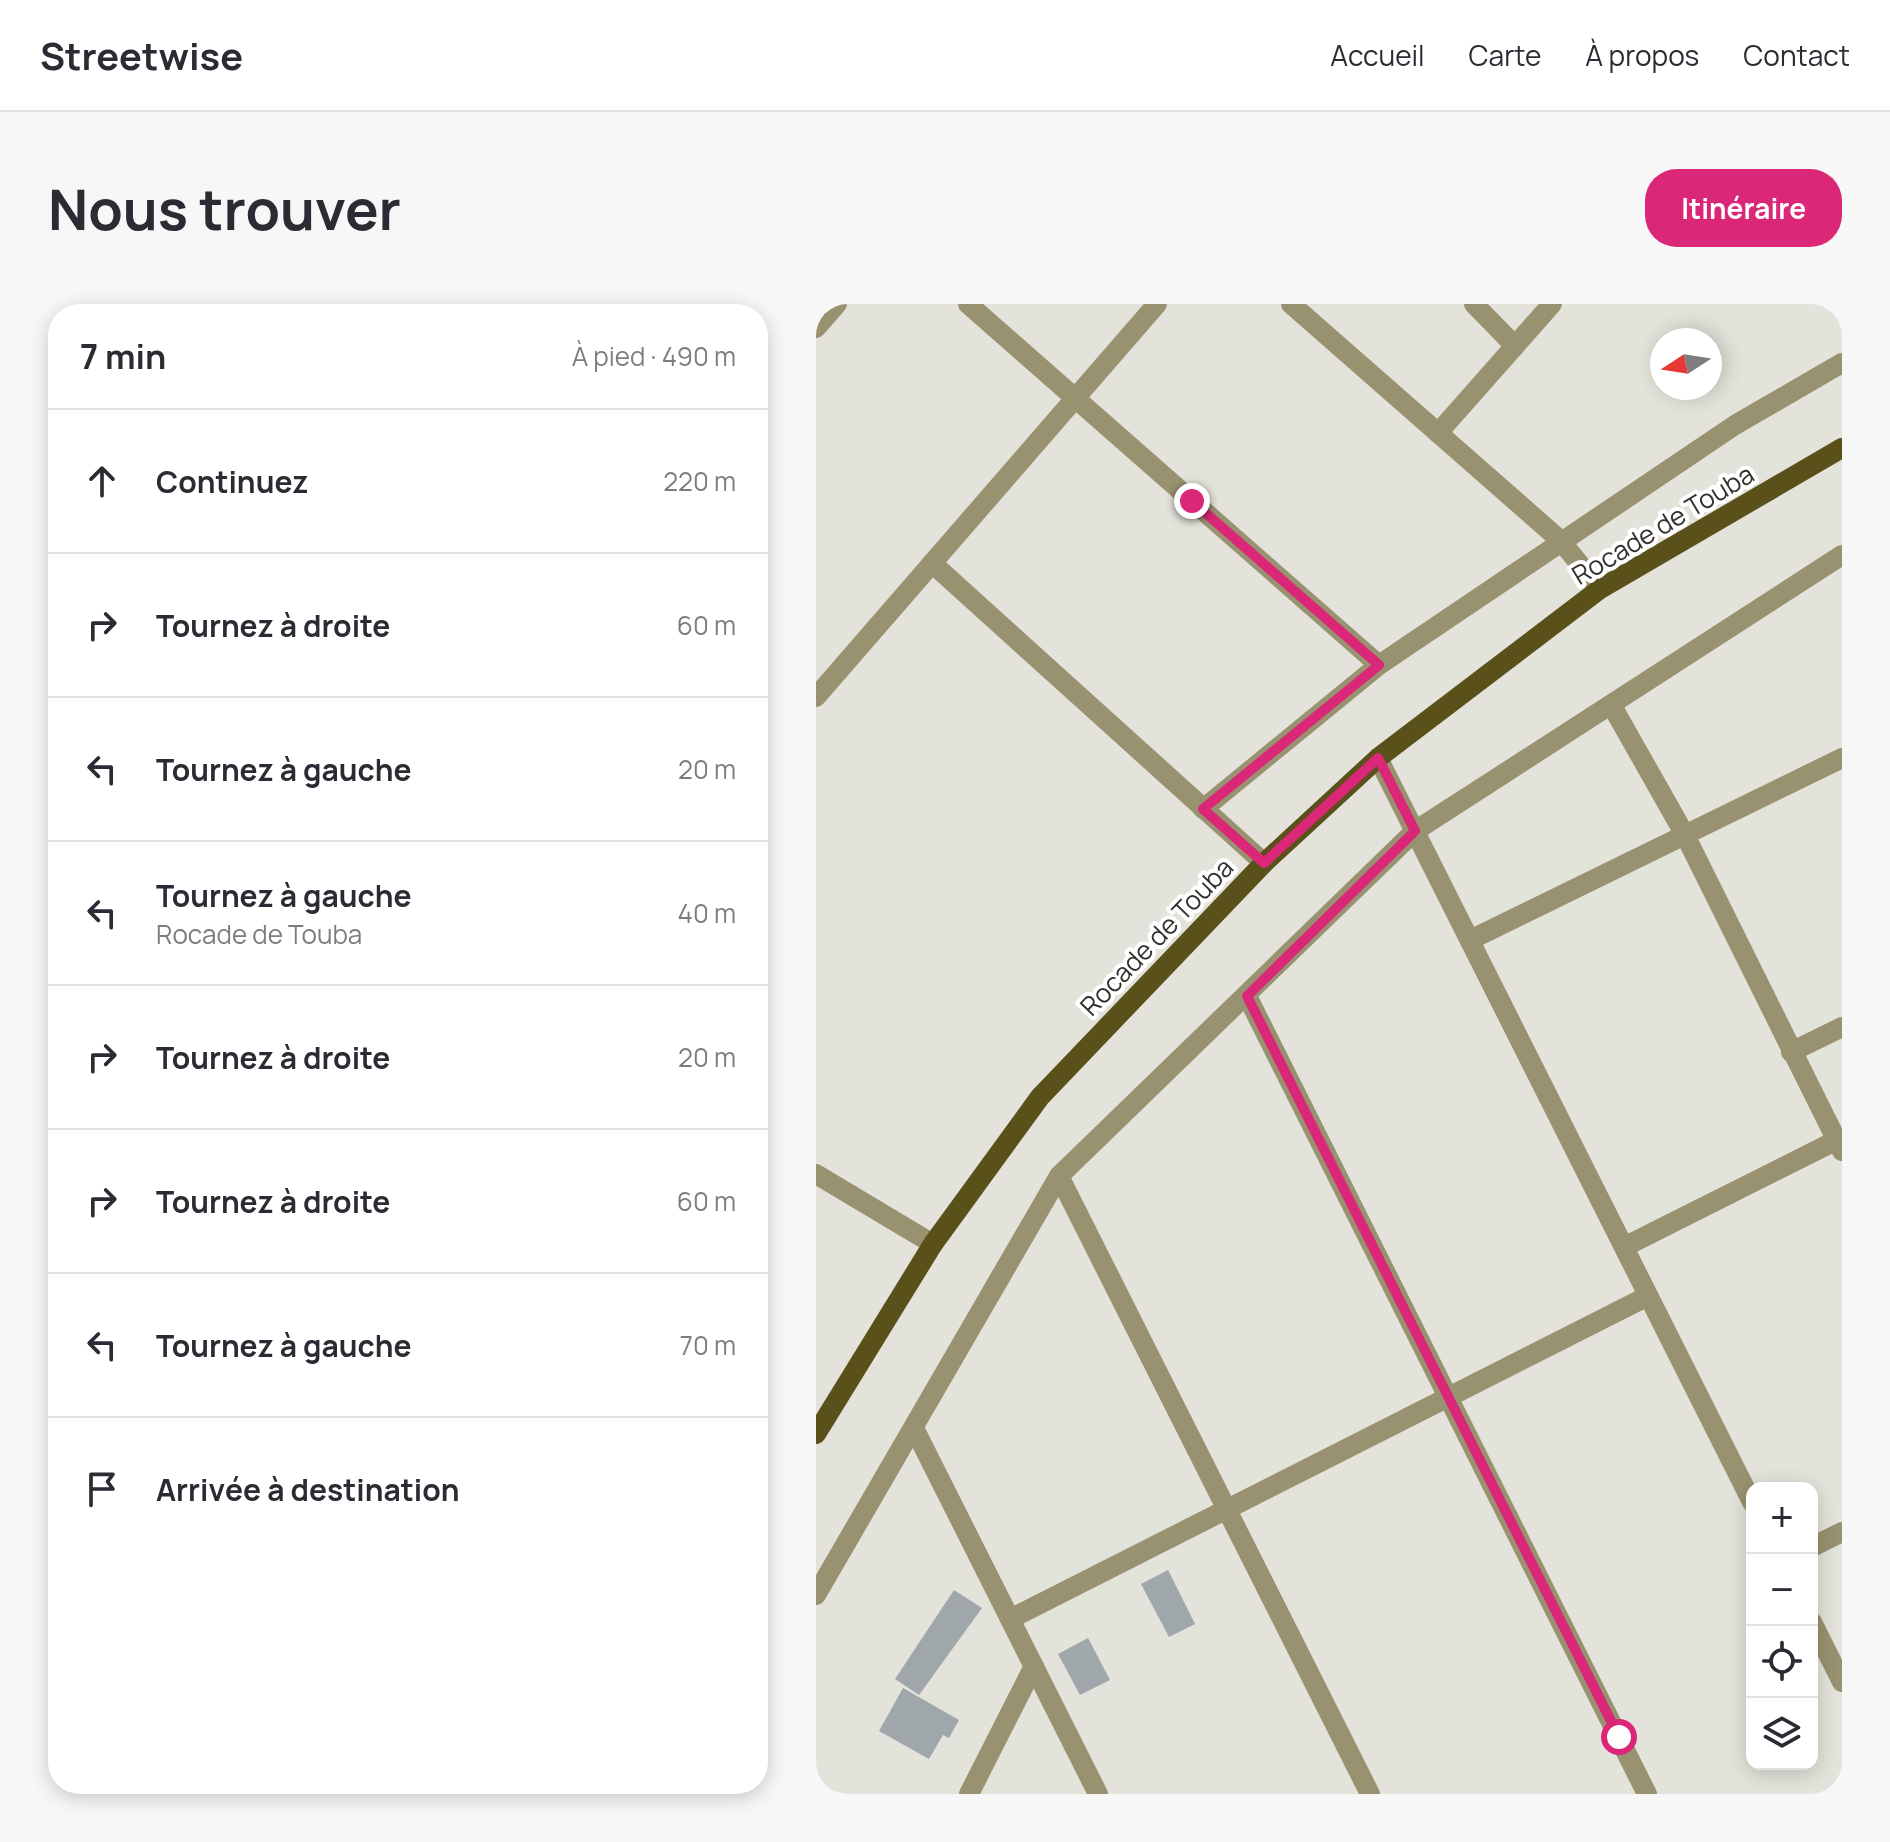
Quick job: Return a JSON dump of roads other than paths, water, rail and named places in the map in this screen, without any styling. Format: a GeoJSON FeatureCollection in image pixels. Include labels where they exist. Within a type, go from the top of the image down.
{"type":"FeatureCollection","features":[{"type":"Feature","properties":{"kind":"main road","name":"Rocade de Touba"},"geometry":{"type":"LineString","coordinates":[[816,1434],[933,1244],[1040,1097],[1264,863],[1378,758],[1600,589],[1842,448]]}},
{"type":"Feature","properties":{"kind":"street"},"geometry":{"type":"LineString","coordinates":[[816,328],[837,304]]}},
{"type":"Feature","properties":{"kind":"street"},"geometry":{"type":"LineString","coordinates":[[968,304],[1379,665]]}},
{"type":"Feature","properties":{"kind":"street"},"geometry":{"type":"LineString","coordinates":[[816,697],[1157,304]]}},
{"type":"Feature","properties":{"kind":"street"},"geometry":{"type":"LineString","coordinates":[[1291,304],[1560,540],[1600,589]]}},
{"type":"Feature","properties":{"kind":"street"},"geometry":{"type":"LineString","coordinates":[[1474,304],[1515,346]]}},
{"type":"Feature","properties":{"kind":"street"},"geometry":{"type":"LineString","coordinates":[[1438,433],[1552,304]]}},
{"type":"Feature","properties":{"kind":"street"},"geometry":{"type":"LineString","coordinates":[[1203,809],[1379,665],[1560,540],[1735,425],[1842,363]]}},
{"type":"Feature","properties":{"kind":"street"},"geometry":{"type":"LineString","coordinates":[[816,1595],[1059,1176],[1415,831],[1842,555]]}},
{"type":"Feature","properties":{"kind":"street"},"geometry":{"type":"LineString","coordinates":[[932,563],[1264,863]]}},
{"type":"Feature","properties":{"kind":"street"},"geometry":{"type":"LineString","coordinates":[[1612,706],[1685,835],[1839,1145],[1624,1247]]}},
{"type":"Feature","properties":{"kind":"street"},"geometry":{"type":"LineString","coordinates":[[1378,758],[1746,1490]]}},
{"type":"Feature","properties":{"kind":"street"},"geometry":{"type":"LineString","coordinates":[[1470,940],[1842,758]]}},
{"type":"Feature","properties":{"kind":"street"},"geometry":{"type":"LineString","coordinates":[[1247,996],[1647,1794]]}},
{"type":"Feature","properties":{"kind":"street"},"geometry":{"type":"LineString","coordinates":[[1791,1052],[1842,1027]]}},
{"type":"Feature","properties":{"kind":"street"},"geometry":{"type":"LineString","coordinates":[[816,1174],[933,1244]]}},
{"type":"Feature","properties":{"kind":"street"},"geometry":{"type":"LineString","coordinates":[[1059,1176],[1370,1794]]}},
{"type":"Feature","properties":{"kind":"street"},"geometry":{"type":"LineString","coordinates":[[1010,1619],[1648,1296]]}},
{"type":"Feature","properties":{"kind":"street"},"geometry":{"type":"LineString","coordinates":[[914,1428],[1098,1794]]}},
{"type":"Feature","properties":{"kind":"street"},"geometry":{"type":"LineString","coordinates":[[1818,1544],[1842,1532]]}},
{"type":"Feature","properties":{"kind":"street"},"geometry":{"type":"LineString","coordinates":[[1814,1626],[1842,1682]]}},
{"type":"Feature","properties":{"kind":"street"},"geometry":{"type":"LineString","coordinates":[[969,1794],[1034,1666]]}}]}
